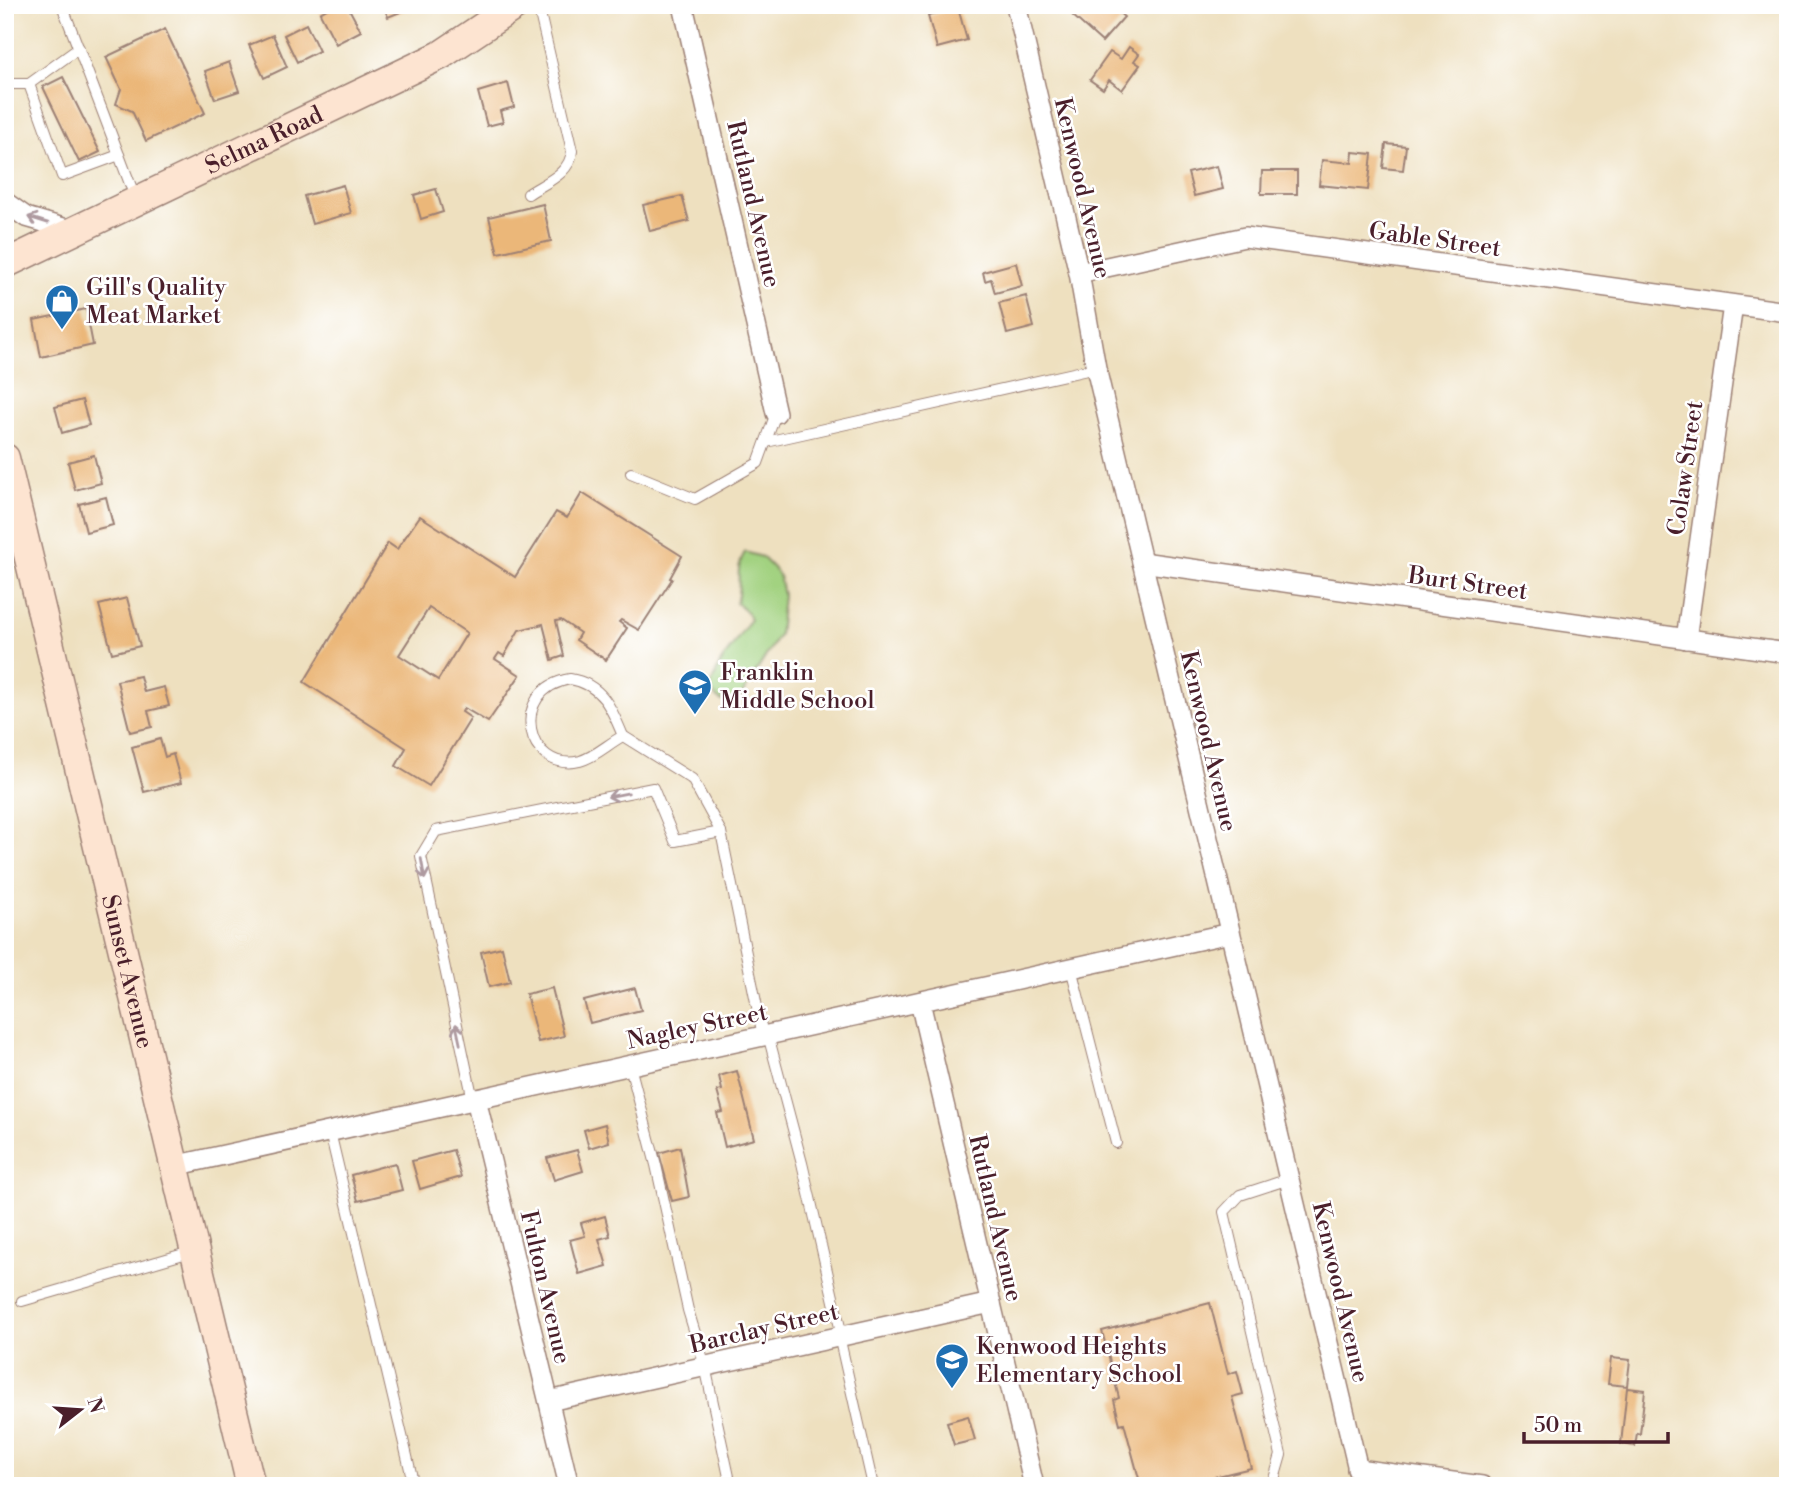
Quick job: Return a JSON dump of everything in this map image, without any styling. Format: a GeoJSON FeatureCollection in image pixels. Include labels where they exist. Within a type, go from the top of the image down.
{"type":"FeatureCollection","features":[{"type":"Feature","properties":{"kind":"street","name":"Selma Road"},"geometry":{"type":"LineString","coordinates":[[5,264],[442,55],[516,5]]}},
{"type":"Feature","properties":{"kind":"street","name":"Rutland Avenue"},"geometry":{"type":"LineString","coordinates":[[683,5],[776,413]]}},
{"type":"Feature","properties":{"kind":"street","name":"Kenwood Avenue"},"geometry":{"type":"LineString","coordinates":[[1016,5],[1079,273],[1096,368],[1359,1477]]}},
{"type":"Feature","properties":{"kind":"street"},"geometry":{"type":"LineString","coordinates":[[5,202],[26,216],[74,231]]}},
{"type":"Feature","properties":{"kind":"street","name":"Gable Street"},"geometry":{"type":"LineString","coordinates":[[1079,273],[1245,237],[1788,312]]}},
{"type":"Feature","properties":{"kind":"street","name":"Colaw Street"},"geometry":{"type":"LineString","coordinates":[[1686,639],[1733,305]]}},
{"type":"Feature","properties":{"kind":"street","name":"Sunset Avenue"},"geometry":{"type":"LineString","coordinates":[[5,458],[251,1486]]}},
{"type":"Feature","properties":{"kind":"street","name":"Burt Street"},"geometry":{"type":"LineString","coordinates":[[1142,562],[1788,653]]}},
{"type":"Feature","properties":{"kind":"street","name":"Nagley Street"},"geometry":{"type":"LineString","coordinates":[[174,1166],[1230,933]]}},
{"type":"Feature","properties":{"kind":"street","name":"Rutland Avenue"},"geometry":{"type":"LineString","coordinates":[[920,1002],[1034,1486]]}},
{"type":"Feature","properties":{"kind":"street","name":"Fulton Avenue"},"geometry":{"type":"LineString","coordinates":[[475,1100],[569,1486]]}},
{"type":"Feature","properties":{"kind":"street","name":"Barclay Street"},"geometry":{"type":"LineString","coordinates":[[549,1401],[990,1303]]}},
{"type":"Feature","properties":{"kind":"street"},"geometry":{"type":"LineString","coordinates":[[1359,1477],[1482,1486]]}},
{"type":"Feature","properties":{"kind":"lane"},"geometry":{"type":"LineString","coordinates":[[62,5],[136,201]]}},
{"type":"Feature","properties":{"kind":"lane"},"geometry":{"type":"LineString","coordinates":[[528,194],[562,172],[571,162],[572,151],[538,5]]}},
{"type":"Feature","properties":{"kind":"lane"},"geometry":{"type":"LineString","coordinates":[[5,84],[29,84],[79,48]]}},
{"type":"Feature","properties":{"kind":"lane"},"geometry":{"type":"LineString","coordinates":[[29,84],[61,176],[119,155]]}},
{"type":"Feature","properties":{"kind":"lane"},"geometry":{"type":"LineString","coordinates":[[766,442],[1096,368]]}},
{"type":"Feature","properties":{"kind":"lane"},"geometry":{"type":"LineString","coordinates":[[631,473],[695,499],[758,463],[776,413]]}},
{"type":"Feature","properties":{"kind":"lane"},"geometry":{"type":"LineString","coordinates":[[623,736],[593,755],[566,762],[541,750],[533,738],[531,710],[546,688],[558,681],[583,681],[604,696],[623,736],[692,779],[721,832],[765,1036],[802,1163],[873,1486]]}},
{"type":"Feature","properties":{"kind":"lane"},"geometry":{"type":"LineString","coordinates":[[475,1100],[421,856],[436,831],[653,789],[675,841],[721,832]]}},
{"type":"Feature","properties":{"kind":"lane"},"geometry":{"type":"LineString","coordinates":[[1071,968],[1116,1143]]}},
{"type":"Feature","properties":{"kind":"lane"},"geometry":{"type":"LineString","coordinates":[[630,1066],[656,1165],[688,1310],[705,1366],[731,1486]]}},
{"type":"Feature","properties":{"kind":"lane"},"geometry":{"type":"LineString","coordinates":[[330,1132],[414,1486]]}},
{"type":"Feature","properties":{"kind":"lane"},"geometry":{"type":"LineString","coordinates":[[1272,1486],[1281,1455],[1224,1212],[1240,1195],[1289,1179]]}},
{"type":"Feature","properties":{"kind":"lane"},"geometry":{"type":"LineString","coordinates":[[22,1301],[195,1251]]}},
{"type":"Feature","properties":{"kind":"green space"},"geometry":{"type":"Polygon","coordinates":[[[745,552],[762,557],[779,576],[783,595],[779,635],[738,701],[729,702],[717,698],[710,687],[720,664],[750,620],[748,613],[736,603],[741,559],[745,552]]]}},
{"type":"Feature","properties":{"kind":"building"},"geometry":{"type":"Polygon","coordinates":[[[334,5],[347,5],[361,31],[336,44],[320,13],[334,5]]]}},
{"type":"Feature","properties":{"kind":"building"},"geometry":{"type":"Polygon","coordinates":[[[383,5],[412,5],[413,7],[388,17],[383,5]]]}},
{"type":"Feature","properties":{"kind":"building"},"geometry":{"type":"Polygon","coordinates":[[[1080,5],[1101,8],[1110,5],[1124,17],[1102,42],[1072,15],[1080,5]]]}},
{"type":"Feature","properties":{"kind":"building"},"geometry":{"type":"Polygon","coordinates":[[[958,8],[967,40],[937,48],[928,16],[958,8]]]}},
{"type":"Feature","properties":{"kind":"building"},"geometry":{"type":"Polygon","coordinates":[[[306,24],[319,51],[297,62],[284,35],[306,24]]]}},
{"type":"Feature","properties":{"kind":"building"},"geometry":{"type":"Polygon","coordinates":[[[165,29],[205,113],[146,141],[132,111],[116,104],[121,89],[106,57],[165,29]]]}},
{"type":"Feature","properties":{"kind":"building"},"geometry":{"type":"Polygon","coordinates":[[[273,35],[287,67],[264,78],[249,45],[273,35]]]}},
{"type":"Feature","properties":{"kind":"building"},"geometry":{"type":"Polygon","coordinates":[[[1129,47],[1139,54],[1134,61],[1140,65],[1122,90],[1109,80],[1103,89],[1090,80],[1110,52],[1121,59],[1129,47]]]}},
{"type":"Feature","properties":{"kind":"building"},"geometry":{"type":"Polygon","coordinates":[[[229,62],[239,91],[215,99],[205,71],[229,62]]]}},
{"type":"Feature","properties":{"kind":"building"},"geometry":{"type":"Polygon","coordinates":[[[63,77],[100,152],[79,162],[43,87],[63,77]]]}},
{"type":"Feature","properties":{"kind":"building"},"geometry":{"type":"Polygon","coordinates":[[[508,83],[514,107],[500,111],[503,122],[487,126],[478,92],[508,83]]]}},
{"type":"Feature","properties":{"kind":"building"},"geometry":{"type":"Polygon","coordinates":[[[1386,144],[1406,146],[1403,170],[1383,168],[1386,144]]]}},
{"type":"Feature","properties":{"kind":"building"},"geometry":{"type":"Polygon","coordinates":[[[1353,152],[1372,154],[1368,190],[1319,185],[1322,160],[1352,163],[1353,152]]]}},
{"type":"Feature","properties":{"kind":"building"},"geometry":{"type":"Polygon","coordinates":[[[1217,166],[1223,189],[1194,196],[1188,173],[1217,166]]]}},
{"type":"Feature","properties":{"kind":"building"},"geometry":{"type":"Polygon","coordinates":[[[1262,171],[1297,171],[1297,194],[1261,194],[1262,171]]]}},
{"type":"Feature","properties":{"kind":"building"},"geometry":{"type":"Polygon","coordinates":[[[343,185],[351,213],[312,224],[304,196],[343,185]]]}},
{"type":"Feature","properties":{"kind":"building"},"geometry":{"type":"Polygon","coordinates":[[[436,189],[443,212],[421,219],[414,195],[436,189]]]}},
{"type":"Feature","properties":{"kind":"building"},"geometry":{"type":"Polygon","coordinates":[[[682,196],[689,221],[650,231],[643,205],[682,196]]]}},
{"type":"Feature","properties":{"kind":"building"},"geometry":{"type":"Polygon","coordinates":[[[543,204],[551,241],[498,253],[489,217],[543,204]]]}},
{"type":"Feature","properties":{"kind":"building"},"geometry":{"type":"Polygon","coordinates":[[[1016,263],[1022,286],[995,293],[991,279],[985,281],[983,272],[1016,263]]]}},
{"type":"Feature","properties":{"kind":"building"},"geometry":{"type":"Polygon","coordinates":[[[1026,296],[1034,327],[1007,334],[999,303],[1026,296]]]}},
{"type":"Feature","properties":{"kind":"building"},"geometry":{"type":"Polygon","coordinates":[[[86,309],[93,345],[41,357],[34,320],[86,309]]]}},
{"type":"Feature","properties":{"kind":"building"},"geometry":{"type":"Polygon","coordinates":[[[82,400],[89,425],[62,433],[55,407],[82,400]]]}},
{"type":"Feature","properties":{"kind":"building"},"geometry":{"type":"Polygon","coordinates":[[[94,455],[101,483],[75,490],[68,462],[94,455]]]}},
{"type":"Feature","properties":{"kind":"building"},"geometry":{"type":"Polygon","coordinates":[[[582,493],[682,556],[670,578],[672,579],[639,630],[621,620],[619,622],[627,628],[606,660],[576,640],[580,633],[561,620],[556,621],[564,656],[552,660],[543,624],[519,630],[504,656],[499,653],[495,659],[520,675],[488,722],[464,708],[462,712],[471,718],[429,786],[396,766],[406,748],[304,682],[388,543],[397,549],[420,516],[515,577],[556,512],[567,518],[582,493]],[[429,608],[399,655],[438,680],[467,633],[429,608]]]}},
{"type":"Feature","properties":{"kind":"building"},"geometry":{"type":"Polygon","coordinates":[[[106,497],[113,525],[86,532],[79,504],[106,497]]]}},
{"type":"Feature","properties":{"kind":"building"},"geometry":{"type":"Polygon","coordinates":[[[127,598],[140,646],[112,653],[99,605],[127,598]]]}},
{"type":"Feature","properties":{"kind":"building"},"geometry":{"type":"Polygon","coordinates":[[[140,676],[144,692],[164,687],[169,706],[148,711],[152,727],[130,732],[117,681],[140,676]]]}},
{"type":"Feature","properties":{"kind":"building"},"geometry":{"type":"Polygon","coordinates":[[[160,739],[165,757],[173,754],[181,783],[144,792],[132,747],[160,739]]]}},
{"type":"Feature","properties":{"kind":"building"},"geometry":{"type":"Polygon","coordinates":[[[502,947],[510,982],[489,987],[481,952],[502,947]]]}},
{"type":"Feature","properties":{"kind":"building"},"geometry":{"type":"Polygon","coordinates":[[[552,988],[564,1036],[538,1042],[526,994],[552,988]]]}},
{"type":"Feature","properties":{"kind":"building"},"geometry":{"type":"Polygon","coordinates":[[[635,988],[641,1010],[590,1023],[584,1001],[635,988]]]}},
{"type":"Feature","properties":{"kind":"building"},"geometry":{"type":"Polygon","coordinates":[[[737,1071],[754,1139],[725,1147],[717,1113],[723,1112],[717,1091],[722,1090],[719,1076],[737,1071]]]}},
{"type":"Feature","properties":{"kind":"building"},"geometry":{"type":"Polygon","coordinates":[[[605,1124],[609,1142],[589,1148],[584,1130],[605,1124]]]}},
{"type":"Feature","properties":{"kind":"building"},"geometry":{"type":"Polygon","coordinates":[[[680,1147],[689,1197],[672,1201],[659,1153],[680,1147]]]}},
{"type":"Feature","properties":{"kind":"building"},"geometry":{"type":"Polygon","coordinates":[[[453,1150],[461,1177],[420,1189],[412,1161],[453,1150]]]}},
{"type":"Feature","properties":{"kind":"building"},"geometry":{"type":"Polygon","coordinates":[[[577,1150],[583,1171],[554,1180],[547,1158],[577,1150]]]}},
{"type":"Feature","properties":{"kind":"building"},"geometry":{"type":"Polygon","coordinates":[[[395,1163],[402,1190],[358,1201],[351,1175],[395,1163]]]}},
{"type":"Feature","properties":{"kind":"building"},"geometry":{"type":"Polygon","coordinates":[[[605,1216],[610,1236],[599,1239],[607,1266],[579,1274],[570,1240],[585,1236],[581,1223],[605,1216]]]}},
{"type":"Feature","properties":{"kind":"building"},"geometry":{"type":"Polygon","coordinates":[[[1210,1303],[1228,1374],[1237,1371],[1243,1394],[1232,1397],[1251,1468],[1214,1477],[1217,1485],[1213,1486],[1141,1486],[1124,1423],[1120,1424],[1114,1400],[1119,1398],[1102,1331],[1210,1303]]]}},
{"type":"Feature","properties":{"kind":"building"},"geometry":{"type":"Polygon","coordinates":[[[1611,1358],[1630,1360],[1627,1386],[1608,1384],[1611,1358]]]}},
{"type":"Feature","properties":{"kind":"building"},"geometry":{"type":"Polygon","coordinates":[[[1627,1388],[1645,1390],[1640,1434],[1637,1433],[1635,1446],[1621,1444],[1627,1388]]]}},
{"type":"Feature","properties":{"kind":"building"},"geometry":{"type":"Polygon","coordinates":[[[968,1416],[975,1440],[954,1445],[947,1422],[968,1416]]]}},
{"type":"Feature","properties":{"kind":"place","name":"Gill's Quality Meat Market"},"geometry":{"type":"Point","coordinates":[62,331]}},
{"type":"Feature","properties":{"kind":"place","name":"Franklin Middle School"},"geometry":{"type":"Point","coordinates":[695,716]}},
{"type":"Feature","properties":{"kind":"place","name":"Kenwood Heights Elementary School"},"geometry":{"type":"Point","coordinates":[952,1390]}}]}
